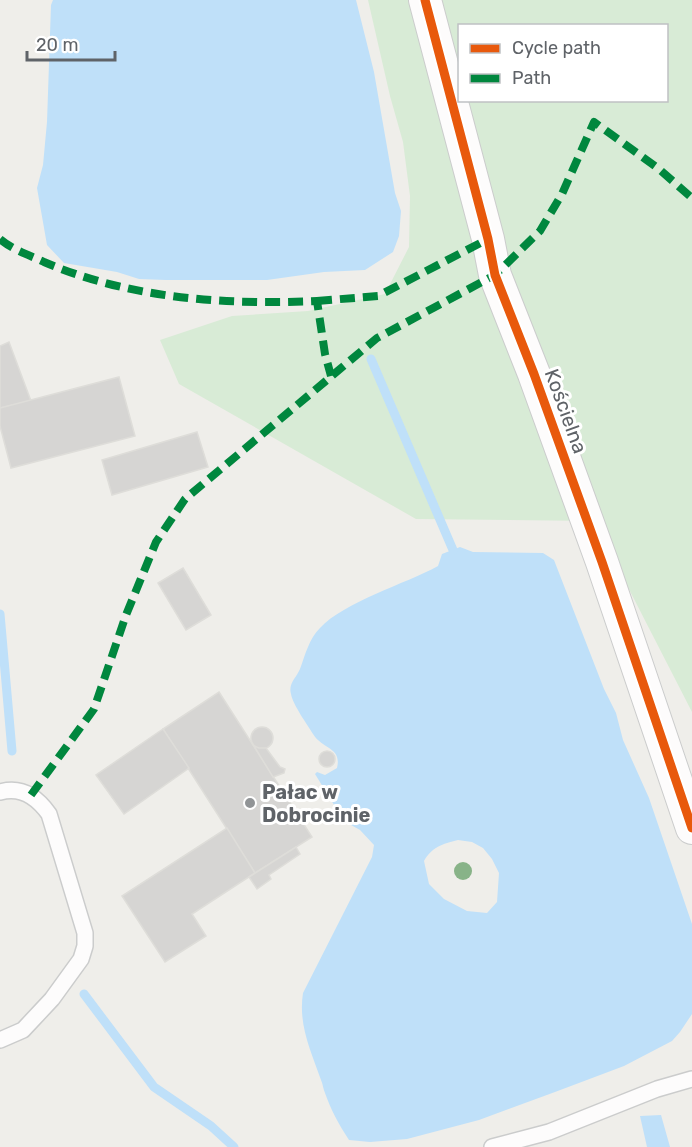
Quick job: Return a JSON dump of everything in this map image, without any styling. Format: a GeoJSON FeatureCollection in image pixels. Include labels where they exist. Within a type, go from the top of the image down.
{"type":"FeatureCollection","features":[{"type":"Feature","properties":{"kind":"street","name":"Kościelna"},"geometry":{"type":"LineString","coordinates":[[425,0],[488,239],[495,275],[602,562],[692,828]]}},
{"type":"Feature","properties":{"kind":"lane"},"geometry":{"type":"LineString","coordinates":[[0,792],[19,791],[31,795],[42,803],[49,814],[85,933],[85,946],[81,959],[52,999],[23,1030],[0,1040]]}},
{"type":"Feature","properties":{"kind":"lane"},"geometry":{"type":"LineString","coordinates":[[492,1147],[549,1132],[657,1089],[692,1079]]}},
{"type":"Feature","properties":{"kind":"green space"},"geometry":{"type":"Polygon","coordinates":[[[368,0],[692,0],[692,712],[594,521],[416,519],[179,384],[160,340],[232,316],[308,311],[385,294],[409,247],[410,196],[403,142],[368,0]]]}},
{"type":"Feature","properties":{"kind":"water"},"geometry":{"type":"Polygon","coordinates":[[[53,0],[356,0],[374,72],[395,193],[401,211],[399,236],[393,252],[365,270],[324,272],[267,280],[139,279],[117,272],[64,263],[47,245],[37,188],[43,165],[47,122],[53,0]]]}},
{"type":"Feature","properties":{"kind":"water"},"geometry":{"type":"Polygon","coordinates":[[[460,547],[473,552],[543,553],[554,560],[604,689],[616,713],[623,740],[649,798],[692,924],[692,1014],[672,1041],[624,1066],[479,1120],[407,1139],[370,1142],[349,1140],[324,1091],[306,1038],[302,1016],[303,993],[372,857],[374,845],[360,830],[344,821],[315,774],[317,772],[325,775],[337,768],[337,756],[313,734],[294,703],[291,687],[308,647],[320,628],[359,602],[438,566],[442,554],[460,547]],[[458,840],[442,845],[430,852],[424,861],[429,884],[444,899],[467,911],[487,913],[497,902],[499,873],[483,848],[472,842],[458,840]]]}},
{"type":"Feature","properties":{"kind":"water"},"geometry":{"type":"Polygon","coordinates":[[[661,1115],[670,1147],[647,1147],[640,1116],[661,1115]]]}},
{"type":"Feature","properties":{"kind":"building"},"geometry":{"type":"Polygon","coordinates":[[[9,342],[31,401],[0,408],[0,346],[9,342]]]}},
{"type":"Feature","properties":{"kind":"building"},"geometry":{"type":"Polygon","coordinates":[[[119,377],[135,436],[11,468],[0,426],[0,408],[119,377]]]}},
{"type":"Feature","properties":{"kind":"building"},"geometry":{"type":"Polygon","coordinates":[[[197,432],[208,467],[112,495],[102,460],[197,432]]]}},
{"type":"Feature","properties":{"kind":"building"},"geometry":{"type":"Polygon","coordinates":[[[183,568],[211,615],[186,630],[158,583],[183,568]]]}},
{"type":"Feature","properties":{"kind":"building","name":"Pałac w Dobrocinie"},"geometry":{"type":"Polygon","coordinates":[[[219,692],[312,837],[255,873],[163,729],[219,692]]]}},
{"type":"Feature","properties":{"kind":"building"},"geometry":{"type":"Polygon","coordinates":[[[262,727],[272,734],[273,738],[266,748],[262,749],[252,742],[251,738],[258,728],[262,727]]]}},
{"type":"Feature","properties":{"kind":"building"},"geometry":{"type":"Polygon","coordinates":[[[163,729],[189,768],[124,814],[96,775],[163,729]]]}},
{"type":"Feature","properties":{"kind":"building"},"geometry":{"type":"Polygon","coordinates":[[[254,746],[266,748],[280,767],[285,769],[284,773],[273,777],[254,746]]]}},
{"type":"Feature","properties":{"kind":"building"},"geometry":{"type":"Polygon","coordinates":[[[327,751],[333,753],[335,759],[333,765],[327,767],[321,765],[319,759],[321,753],[327,751]]]}},
{"type":"Feature","properties":{"kind":"building"},"geometry":{"type":"Polygon","coordinates":[[[227,828],[255,873],[192,914],[206,936],[165,962],[122,896],[227,828]]]}},
{"type":"Feature","properties":{"kind":"building"},"geometry":{"type":"Polygon","coordinates":[[[296,847],[300,854],[269,875],[271,879],[257,889],[249,877],[296,847]]]}},
{"type":"Feature","properties":{"kind":"waterway"},"geometry":{"type":"LineString","coordinates":[[371,359],[453,550]]}},
{"type":"Feature","properties":{"kind":"waterway"},"geometry":{"type":"LineString","coordinates":[[0,614],[12,751]]}},
{"type":"Feature","properties":{"kind":"waterway"},"geometry":{"type":"LineString","coordinates":[[84,994],[154,1087],[211,1126],[234,1147]]}},
{"type":"Feature","properties":{"kind":"marked path"},"geometry":{"type":"LineString","coordinates":[[31,795],[94,709],[126,615],[156,542],[185,499],[377,338],[495,275],[540,231],[562,194],[594,122],[659,169],[692,198]]}},
{"type":"Feature","properties":{"kind":"marked path"},"geometry":{"type":"LineString","coordinates":[[0,239],[44,262],[110,284],[144,292],[247,302],[317,301],[325,354],[331,376]]}},
{"type":"Feature","properties":{"kind":"marked path"},"geometry":{"type":"LineString","coordinates":[[317,301],[378,296],[488,239]]}},
{"type":"Feature","properties":{"kind":"cycle path"},"geometry":{"type":"LineString","coordinates":[[425,0],[488,239],[495,275],[534,374],[602,562],[692,828]]}},
{"type":"Feature","properties":{"kind":"place","name":"Pałac w Dobrocinie"},"geometry":{"type":"Point","coordinates":[250,803]}}]}
